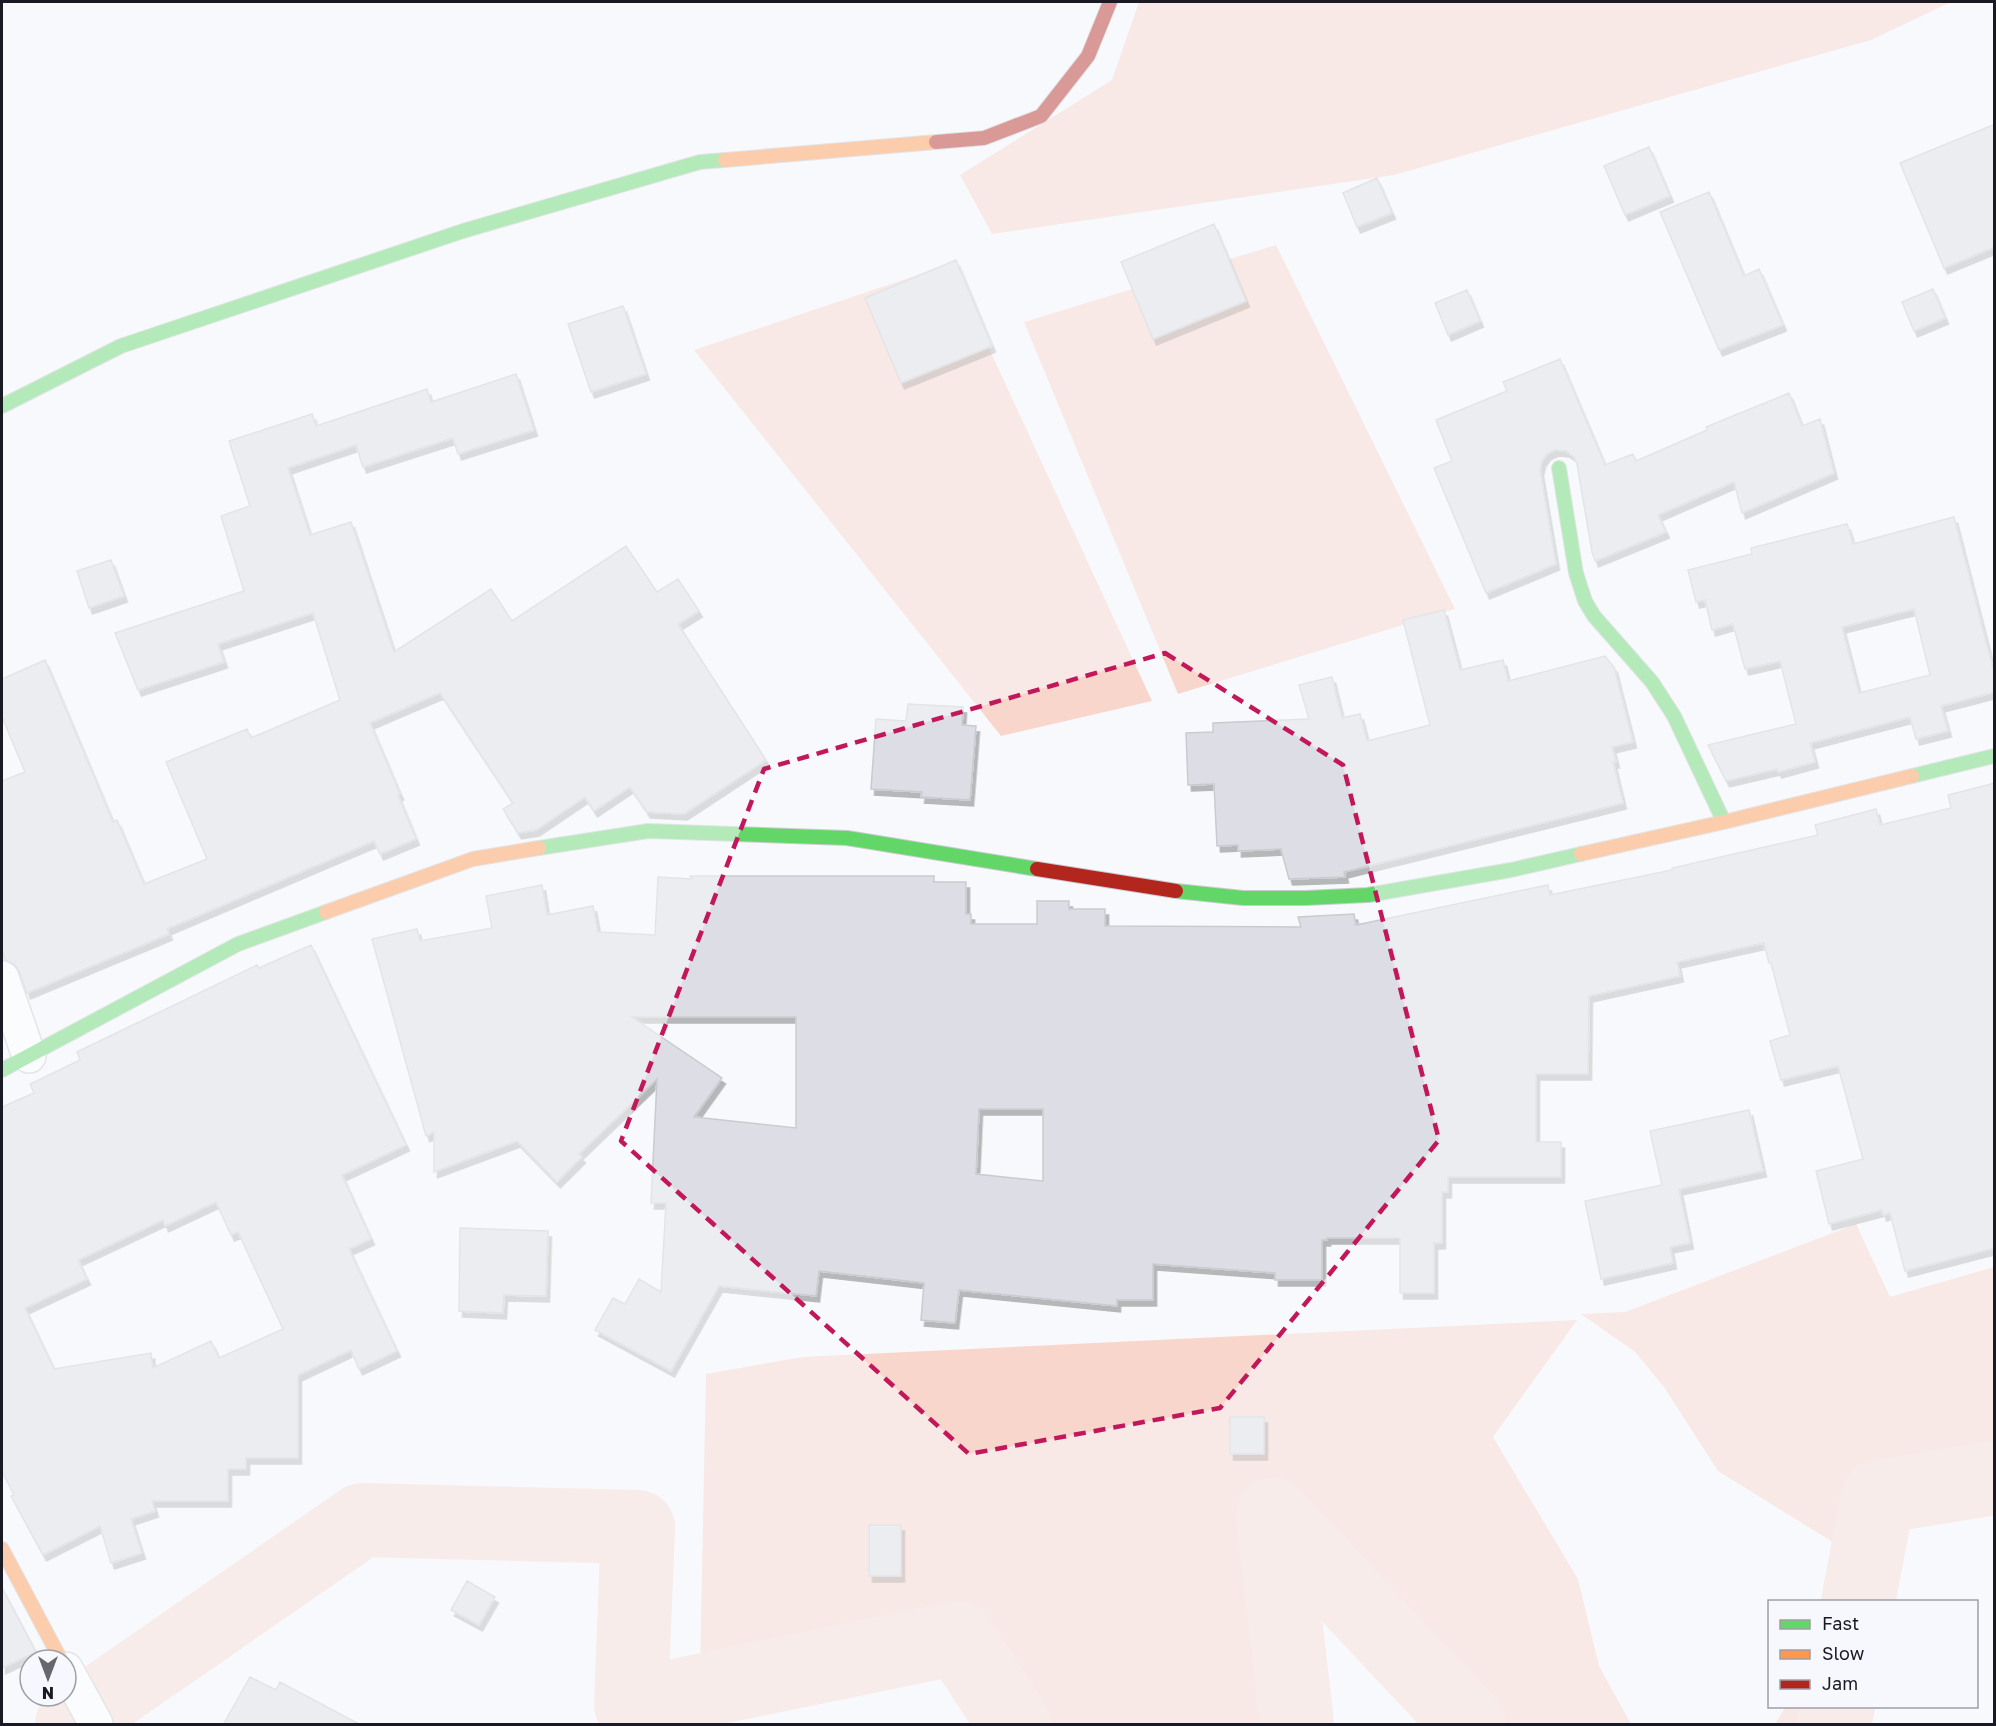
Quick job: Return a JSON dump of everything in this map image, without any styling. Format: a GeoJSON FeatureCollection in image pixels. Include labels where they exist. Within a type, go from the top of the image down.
{"type":"FeatureCollection","features":[{"type":"Feature","properties":{"kind":"street"},"geometry":{"type":"LineString","coordinates":[[2,406],[121,346],[463,231],[700,162],[984,138],[1041,116],[1088,56],[1110,2]]}},
{"type":"Feature","properties":{"kind":"street"},"geometry":{"type":"LineString","coordinates":[[1559,468],[1576,573],[1586,601],[1594,616],[1652,682],[1674,716],[1724,822]]}},
{"type":"Feature","properties":{"kind":"street"},"geometry":{"type":"LineString","coordinates":[[2,978],[15,1063],[238,944],[473,859],[648,831],[847,838],[1169,890],[1243,898],[1368,895],[1511,870],[1724,822],[1995,756]]}},
{"type":"Feature","properties":{"kind":"street"},"geometry":{"type":"LineString","coordinates":[[2,1549],[54,1648]]}},
{"type":"Feature","properties":{"kind":"street"},"geometry":{"type":"LineString","coordinates":[[78,1691],[96,1725]]}},
{"type":"Feature","properties":{"kind":"highlighted area"},"geometry":{"type":"Polygon","coordinates":[[[1165,653],[1343,765],[1439,1140],[1220,1408],[969,1454],[621,1141],[764,769],[1165,653]]]}},
{"type":"Feature","properties":{"kind":"shaded area"},"geometry":{"type":"Polygon","coordinates":[[[1139,2],[1951,2],[1871,40],[1394,175],[992,234],[960,175],[1112,80],[1139,2]]]}},
{"type":"Feature","properties":{"kind":"shaded area"},"geometry":{"type":"Polygon","coordinates":[[[1276,245],[1455,609],[1178,694],[1024,322],[1276,245]]]}},
{"type":"Feature","properties":{"kind":"shaded area"},"geometry":{"type":"Polygon","coordinates":[[[950,264],[1152,701],[1001,736],[694,350],[950,264]]]}},
{"type":"Feature","properties":{"kind":"shaded area"},"geometry":{"type":"Polygon","coordinates":[[[1856,1224],[1890,1297],[1994,1267],[1994,1509],[1903,1527],[1887,1600],[1828,1600],[1844,1549],[1718,1471],[1664,1387],[1635,1352],[1581,1314],[1625,1312],[1856,1224]]]}},
{"type":"Feature","properties":{"kind":"shaded area"},"geometry":{"type":"Polygon","coordinates":[[[1577,1320],[1493,1437],[1578,1579],[1599,1666],[1631,1724],[1428,1724],[1301,1579],[1319,1724],[989,1724],[949,1658],[720,1712],[699,1720],[706,1374],[802,1357],[1577,1320]]]}},
{"type":"Feature","properties":{"kind":"shaded area"},"geometry":{"type":"Polygon","coordinates":[[[1785,1708],[1865,1708],[1861,1724],[1775,1724],[1785,1708]]]}},
{"type":"Feature","properties":{"kind":"building"},"geometry":{"type":"Polygon","coordinates":[[[1995,124],[1995,247],[1944,268],[1900,163],[1995,124]]]}},
{"type":"Feature","properties":{"kind":"building"},"geometry":{"type":"Polygon","coordinates":[[[1649,147],[1670,196],[1625,215],[1604,166],[1649,147]]]}},
{"type":"Feature","properties":{"kind":"building"},"geometry":{"type":"Polygon","coordinates":[[[1377,178],[1392,213],[1357,227],[1343,193],[1377,178]]]}},
{"type":"Feature","properties":{"kind":"building"},"geometry":{"type":"Polygon","coordinates":[[[1709,192],[1744,276],[1759,269],[1783,325],[1719,350],[1660,212],[1709,192]]]}},
{"type":"Feature","properties":{"kind":"building"},"geometry":{"type":"Polygon","coordinates":[[[1214,224],[1246,301],[1153,339],[1121,262],[1214,224]]]}},
{"type":"Feature","properties":{"kind":"building"},"geometry":{"type":"Polygon","coordinates":[[[956,260],[992,346],[901,383],[865,298],[956,260]]]}},
{"type":"Feature","properties":{"kind":"building"},"geometry":{"type":"Polygon","coordinates":[[[1933,289],[1945,318],[1914,331],[1902,302],[1933,289]]]}},
{"type":"Feature","properties":{"kind":"building"},"geometry":{"type":"Polygon","coordinates":[[[1467,290],[1480,321],[1448,335],[1435,303],[1467,290]]]}},
{"type":"Feature","properties":{"kind":"building"},"geometry":{"type":"Polygon","coordinates":[[[623,306],[646,374],[591,392],[568,324],[623,306]]]}},
{"type":"Feature","properties":{"kind":"building"},"geometry":{"type":"Polygon","coordinates":[[[1560,359],[1605,465],[1633,454],[1636,461],[1707,430],[1706,427],[1789,393],[1802,426],[1820,419],[1834,473],[1742,513],[1734,482],[1658,515],[1666,532],[1595,561],[1577,464],[1574,457],[1566,451],[1555,450],[1547,454],[1540,470],[1556,564],[1486,593],[1434,468],[1452,461],[1436,420],[1507,391],[1503,382],[1560,359]]]}},
{"type":"Feature","properties":{"kind":"building"},"geometry":{"type":"Polygon","coordinates":[[[516,374],[534,430],[458,454],[453,438],[363,467],[356,445],[288,468],[310,535],[351,522],[394,652],[491,589],[512,621],[626,546],[657,592],[678,579],[699,611],[678,624],[766,760],[684,814],[647,812],[630,787],[594,811],[585,797],[536,830],[518,833],[503,809],[513,803],[440,693],[370,723],[416,839],[380,854],[374,841],[167,929],[169,934],[27,993],[19,971],[14,964],[5,960],[2,951],[2,781],[25,772],[2,717],[2,679],[45,660],[113,822],[117,820],[144,884],[207,859],[166,762],[247,729],[251,738],[340,700],[313,613],[218,644],[224,662],[138,690],[115,633],[244,591],[221,516],[250,506],[229,441],[312,414],[316,426],[427,389],[431,402],[516,374]]]}},
{"type":"Feature","properties":{"kind":"building"},"geometry":{"type":"Polygon","coordinates":[[[1954,517],[1995,676],[1995,692],[1941,706],[1948,731],[1916,739],[1910,717],[1810,743],[1815,762],[1778,772],[1777,769],[1726,781],[1708,745],[1796,724],[1780,661],[1745,669],[1733,624],[1712,630],[1705,600],[1696,602],[1688,570],[1752,554],[1751,548],[1847,524],[1853,544],[1954,517]],[[1914,609],[1842,627],[1859,693],[1930,675],[1914,609]]]}},
{"type":"Feature","properties":{"kind":"building"},"geometry":{"type":"Polygon","coordinates":[[[111,560],[124,596],[89,608],[77,571],[111,560]]]}},
{"type":"Feature","properties":{"kind":"building"},"geometry":{"type":"Polygon","coordinates":[[[1444,610],[1460,670],[1503,660],[1508,681],[1605,656],[1614,667],[1633,742],[1612,747],[1616,762],[1613,762],[1623,803],[1344,872],[1345,877],[1289,879],[1281,849],[1238,851],[1238,845],[1217,846],[1214,784],[1188,785],[1186,733],[1213,732],[1213,723],[1309,719],[1299,685],[1332,677],[1342,718],[1360,714],[1367,741],[1430,725],[1403,620],[1444,610]]]}},
{"type":"Feature","properties":{"kind":"building"},"geometry":{"type":"Polygon","coordinates":[[[908,704],[963,707],[962,725],[976,726],[970,800],[921,797],[922,792],[871,789],[876,719],[906,721],[908,704]]]}},
{"type":"Feature","properties":{"kind":"building"},"geometry":{"type":"Polygon","coordinates":[[[1995,783],[1995,1248],[1905,1271],[1890,1213],[1883,1215],[1882,1210],[1829,1224],[1816,1171],[1863,1159],[1838,1066],[1781,1080],[1770,1041],[1790,1035],[1764,943],[1677,962],[1680,976],[1589,996],[1588,1074],[1536,1074],[1536,1142],[1561,1142],[1561,1177],[1448,1177],[1448,1192],[1442,1192],[1442,1243],[1434,1243],[1434,1293],[1400,1293],[1400,1238],[1327,1238],[1327,1240],[1322,1240],[1322,1280],[1275,1280],[1275,1273],[1153,1264],[1153,1300],[1117,1300],[1117,1306],[959,1290],[955,1323],[921,1320],[924,1283],[819,1271],[816,1296],[719,1286],[671,1371],[595,1330],[613,1298],[625,1304],[639,1279],[661,1292],[666,1203],[651,1203],[657,1079],[579,1154],[582,1157],[557,1182],[517,1141],[434,1172],[434,1132],[426,1136],[372,939],[417,929],[420,941],[492,928],[486,896],[542,885],[547,915],[593,906],[598,932],[655,935],[658,877],[692,879],[690,876],[934,876],[934,882],[966,882],[966,914],[971,914],[971,924],[1037,924],[1037,901],[1069,901],[1069,909],[1105,909],[1105,926],[1301,927],[1298,917],[1354,914],[1356,925],[1548,885],[1550,895],[1672,870],[1672,868],[1818,835],[1815,825],[1876,809],[1880,825],[1951,808],[1948,795],[1995,783]],[[632,1017],[722,1078],[694,1117],[796,1128],[796,1017],[632,1017]],[[979,1109],[976,1174],[1043,1181],[1043,1109],[979,1109]]]}},
{"type":"Feature","properties":{"kind":"building"},"geometry":{"type":"Polygon","coordinates":[[[311,945],[406,1145],[342,1175],[371,1239],[349,1249],[397,1351],[359,1369],[351,1350],[298,1375],[298,1458],[246,1458],[246,1469],[228,1469],[228,1501],[152,1501],[155,1511],[131,1519],[142,1553],[111,1563],[100,1526],[43,1555],[11,1496],[14,1495],[2,1471],[2,1107],[34,1093],[30,1084],[80,1060],[77,1052],[257,965],[259,968],[311,945]],[[216,1202],[165,1226],[163,1220],[78,1260],[87,1279],[25,1308],[54,1369],[151,1353],[153,1368],[211,1341],[219,1358],[283,1329],[238,1232],[231,1235],[216,1202]]]}},
{"type":"Feature","properties":{"kind":"building"},"geometry":{"type":"Polygon","coordinates":[[[1749,1110],[1763,1171],[1679,1189],[1690,1243],[1670,1247],[1673,1263],[1601,1279],[1585,1201],[1662,1185],[1650,1131],[1749,1110]]]}},
{"type":"Feature","properties":{"kind":"building"},"geometry":{"type":"Polygon","coordinates":[[[460,1228],[548,1231],[546,1296],[504,1295],[503,1313],[459,1311],[460,1228]]]}},
{"type":"Feature","properties":{"kind":"building"},"geometry":{"type":"Polygon","coordinates":[[[1230,1417],[1264,1417],[1264,1454],[1230,1454],[1230,1417]]]}},
{"type":"Feature","properties":{"kind":"building"},"geometry":{"type":"Polygon","coordinates":[[[869,1525],[901,1525],[901,1576],[869,1576],[869,1525]]]}},
{"type":"Feature","properties":{"kind":"building"},"geometry":{"type":"Polygon","coordinates":[[[467,1581],[495,1597],[479,1625],[451,1610],[467,1581]]]}},
{"type":"Feature","properties":{"kind":"building"},"geometry":{"type":"Polygon","coordinates":[[[2,1588],[34,1648],[18,1648],[18,1660],[2,1668],[2,1588]]]}},
{"type":"Feature","properties":{"kind":"building"},"geometry":{"type":"Polygon","coordinates":[[[250,1677],[276,1690],[280,1682],[361,1725],[223,1725],[250,1677]]]}},
{"type":"Feature","properties":{"kind":"waterway"},"geometry":{"type":"LineString","coordinates":[[1858,1600],[1878,1497],[1994,1478]]}},
{"type":"Feature","properties":{"kind":"waterway"},"geometry":{"type":"LineString","coordinates":[[1297,1724],[1273,1515],[1469,1724]]}},
{"type":"Feature","properties":{"kind":"waterway"},"geometry":{"type":"LineString","coordinates":[[72,1724],[76,1718],[362,1520],[638,1527],[631,1705],[958,1638],[1014,1724]]}},
{"type":"Feature","properties":{"kind":"waterway"},"geometry":{"type":"LineString","coordinates":[[1834,1724],[1838,1708]]}},
{"type":"Feature","properties":{"kind":"traffic: fast"},"geometry":{"type":"LineString","coordinates":[[2,406],[121,346],[463,231],[700,162],[725,160]]}},
{"type":"Feature","properties":{"kind":"traffic: fast"},"geometry":{"type":"LineString","coordinates":[[1559,468],[1576,573],[1585,601],[1594,616],[1652,682],[1674,716],[1724,822]]}},
{"type":"Feature","properties":{"kind":"traffic: fast"},"geometry":{"type":"LineString","coordinates":[[1912,776],[1994,756]]}},
{"type":"Feature","properties":{"kind":"traffic: fast"},"geometry":{"type":"LineString","coordinates":[[539,848],[648,831],[847,838],[1037,869]]}},
{"type":"Feature","properties":{"kind":"traffic: fast"},"geometry":{"type":"LineString","coordinates":[[1176,891],[1243,898],[1368,895],[1511,870],[1581,854]]}},
{"type":"Feature","properties":{"kind":"traffic: fast"},"geometry":{"type":"LineString","coordinates":[[2,1070],[238,944],[326,912]]}},
{"type":"Feature","properties":{"kind":"traffic: slow"},"geometry":{"type":"LineString","coordinates":[[725,160],[936,142]]}},
{"type":"Feature","properties":{"kind":"traffic: slow"},"geometry":{"type":"LineString","coordinates":[[1581,854],[1912,776]]}},
{"type":"Feature","properties":{"kind":"traffic: slow"},"geometry":{"type":"LineString","coordinates":[[326,912],[473,859],[539,848]]}},
{"type":"Feature","properties":{"kind":"traffic: slow"},"geometry":{"type":"LineString","coordinates":[[2,1549],[55,1648]]}},
{"type":"Feature","properties":{"kind":"traffic: jam"},"geometry":{"type":"LineString","coordinates":[[936,142],[984,138],[1041,116],[1088,56],[1110,2]]}},
{"type":"Feature","properties":{"kind":"traffic: jam"},"geometry":{"type":"LineString","coordinates":[[1037,869],[1176,891]]}}]}
